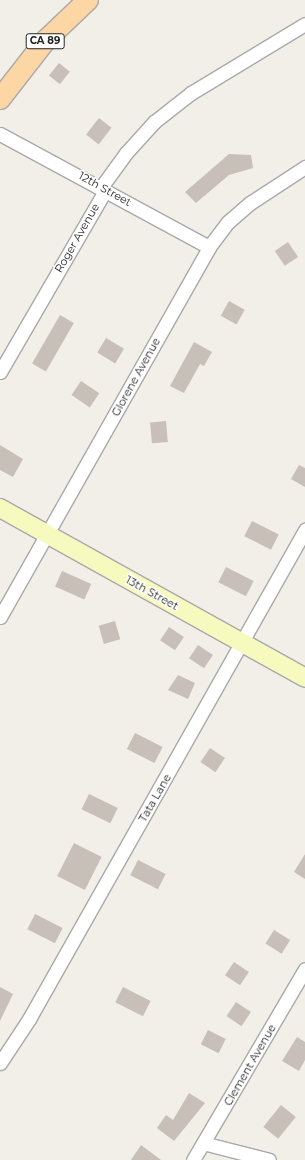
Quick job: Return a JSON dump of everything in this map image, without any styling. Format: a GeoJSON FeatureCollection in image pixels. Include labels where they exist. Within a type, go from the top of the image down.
{"type":"FeatureCollection","features":[{"type":"Feature","properties":{"kind":"main road","name":"CA 89"},"geometry":{"type":"LineString","coordinates":[[0,99],[46,40],[88,0]]}},
{"type":"Feature","properties":{"kind":"street","name":"Roger Avenue"},"geometry":{"type":"LineString","coordinates":[[0,372],[103,194],[102,186],[154,122],[191,93],[305,24]]}},
{"type":"Feature","properties":{"kind":"street","name":"12th Street"},"geometry":{"type":"LineString","coordinates":[[0,134],[102,186],[209,247]]}},
{"type":"Feature","properties":{"kind":"street","name":"Glorene Avenue"},"geometry":{"type":"LineString","coordinates":[[0,617],[209,247],[228,222],[250,203],[305,167]]}},
{"type":"Feature","properties":{"kind":"street","name":"13th Street"},"geometry":{"type":"LineString","coordinates":[[0,508],[305,678]]}},
{"type":"Feature","properties":{"kind":"street","name":"Tata Lane"},"geometry":{"type":"LineString","coordinates":[[0,1063],[29,1019],[243,644],[305,530]]}},
{"type":"Feature","properties":{"kind":"street","name":"Clement Avenue"},"geometry":{"type":"LineString","coordinates":[[193,1160],[305,968]]}},
{"type":"Feature","properties":{"kind":"street"},"geometry":{"type":"LineString","coordinates":[[203,1143],[269,1160]]}},
{"type":"Feature","properties":{"kind":"building"},"geometry":{"type":"Polygon","coordinates":[[[59,63],[70,72],[60,84],[49,75],[59,63]]]}},
{"type":"Feature","properties":{"kind":"building"},"geometry":{"type":"Polygon","coordinates":[[[99,118],[112,128],[99,144],[86,135],[99,118]]]}},
{"type":"Feature","properties":{"kind":"building"},"geometry":{"type":"Polygon","coordinates":[[[229,154],[251,155],[253,168],[229,175],[196,203],[185,192],[229,154]]]}},
{"type":"Feature","properties":{"kind":"building"},"geometry":{"type":"Polygon","coordinates":[[[288,242],[298,257],[285,266],[275,251],[288,242]]]}},
{"type":"Feature","properties":{"kind":"building"},"geometry":{"type":"Polygon","coordinates":[[[229,301],[245,310],[237,325],[221,316],[229,301]]]}},
{"type":"Feature","properties":{"kind":"building"},"geometry":{"type":"Polygon","coordinates":[[[60,315],[74,323],[46,371],[32,363],[60,315]]]}},
{"type":"Feature","properties":{"kind":"building"},"geometry":{"type":"Polygon","coordinates":[[[106,338],[124,349],[115,363],[97,353],[106,338]]]}},
{"type":"Feature","properties":{"kind":"building"},"geometry":{"type":"Polygon","coordinates":[[[194,342],[212,352],[204,366],[200,364],[184,393],[170,386],[194,342]]]}},
{"type":"Feature","properties":{"kind":"building"},"geometry":{"type":"Polygon","coordinates":[[[81,381],[99,393],[90,407],[71,395],[81,381]]]}},
{"type":"Feature","properties":{"kind":"building"},"geometry":{"type":"Polygon","coordinates":[[[166,421],[168,442],[152,443],[150,422],[166,421]]]}},
{"type":"Feature","properties":{"kind":"building"},"geometry":{"type":"Polygon","coordinates":[[[0,445],[23,459],[13,477],[0,470],[0,445]]]}},
{"type":"Feature","properties":{"kind":"building"},"geometry":{"type":"Polygon","coordinates":[[[299,465],[305,468],[305,487],[291,479],[299,465]]]}},
{"type":"Feature","properties":{"kind":"building"},"geometry":{"type":"Polygon","coordinates":[[[252,521],[279,535],[271,550],[244,536],[252,521]]]}},
{"type":"Feature","properties":{"kind":"building"},"geometry":{"type":"Polygon","coordinates":[[[226,567],[254,581],[246,596],[218,582],[226,567]]]}},
{"type":"Feature","properties":{"kind":"building"},"geometry":{"type":"Polygon","coordinates":[[[62,571],[91,584],[84,600],[55,587],[62,571]]]}},
{"type":"Feature","properties":{"kind":"building"},"geometry":{"type":"Polygon","coordinates":[[[115,621],[120,639],[104,644],[99,626],[115,621]]]}},
{"type":"Feature","properties":{"kind":"building"},"geometry":{"type":"Polygon","coordinates":[[[169,627],[184,637],[175,650],[160,640],[169,627]]]}},
{"type":"Feature","properties":{"kind":"building"},"geometry":{"type":"Polygon","coordinates":[[[198,645],[213,655],[204,668],[189,658],[198,645]]]}},
{"type":"Feature","properties":{"kind":"building"},"geometry":{"type":"Polygon","coordinates":[[[178,675],[195,683],[188,699],[168,690],[178,675]]]}},
{"type":"Feature","properties":{"kind":"building"},"geometry":{"type":"Polygon","coordinates":[[[135,733],[163,747],[154,763],[127,749],[135,733]]]}},
{"type":"Feature","properties":{"kind":"building"},"geometry":{"type":"Polygon","coordinates":[[[210,748],[225,758],[215,772],[200,762],[210,748]]]}},
{"type":"Feature","properties":{"kind":"building"},"geometry":{"type":"Polygon","coordinates":[[[89,794],[118,808],[110,823],[82,809],[89,794]]]}},
{"type":"Feature","properties":{"kind":"building"},"geometry":{"type":"Polygon","coordinates":[[[74,843],[102,857],[85,890],[57,876],[74,843]]]}},
{"type":"Feature","properties":{"kind":"building"},"geometry":{"type":"Polygon","coordinates":[[[305,854],[305,879],[294,872],[305,854]]]}},
{"type":"Feature","properties":{"kind":"building"},"geometry":{"type":"Polygon","coordinates":[[[138,860],[166,874],[158,889],[130,875],[138,860]]]}},
{"type":"Feature","properties":{"kind":"building"},"geometry":{"type":"Polygon","coordinates":[[[35,914],[63,928],[55,943],[27,929],[35,914]]]}},
{"type":"Feature","properties":{"kind":"building"},"geometry":{"type":"Polygon","coordinates":[[[274,930],[290,940],[282,954],[266,944],[274,930]]]}},
{"type":"Feature","properties":{"kind":"building"},"geometry":{"type":"Polygon","coordinates":[[[234,962],[249,972],[240,985],[225,975],[234,962]]]}},
{"type":"Feature","properties":{"kind":"building"},"geometry":{"type":"Polygon","coordinates":[[[0,987],[13,994],[0,1021],[0,987]]]}},
{"type":"Feature","properties":{"kind":"building"},"geometry":{"type":"Polygon","coordinates":[[[123,987],[151,1001],[143,1016],[115,1002],[123,987]]]}},
{"type":"Feature","properties":{"kind":"building"},"geometry":{"type":"Polygon","coordinates":[[[236,1002],[251,1012],[241,1026],[226,1016],[236,1002]]]}},
{"type":"Feature","properties":{"kind":"building"},"geometry":{"type":"Polygon","coordinates":[[[208,1030],[226,1039],[219,1053],[201,1044],[208,1030]]]}},
{"type":"Feature","properties":{"kind":"building"},"geometry":{"type":"Polygon","coordinates":[[[297,1037],[305,1042],[305,1060],[299,1071],[282,1061],[297,1037]]]}},
{"type":"Feature","properties":{"kind":"building"},"geometry":{"type":"Polygon","coordinates":[[[189,1093],[205,1103],[174,1141],[157,1128],[166,1115],[173,1120],[189,1093]]]}},
{"type":"Feature","properties":{"kind":"building"},"geometry":{"type":"Polygon","coordinates":[[[281,1105],[296,1117],[278,1139],[263,1127],[281,1105]]]}},
{"type":"Feature","properties":{"kind":"building"},"geometry":{"type":"Polygon","coordinates":[[[141,1145],[161,1160],[131,1160],[141,1145]]]}}]}
